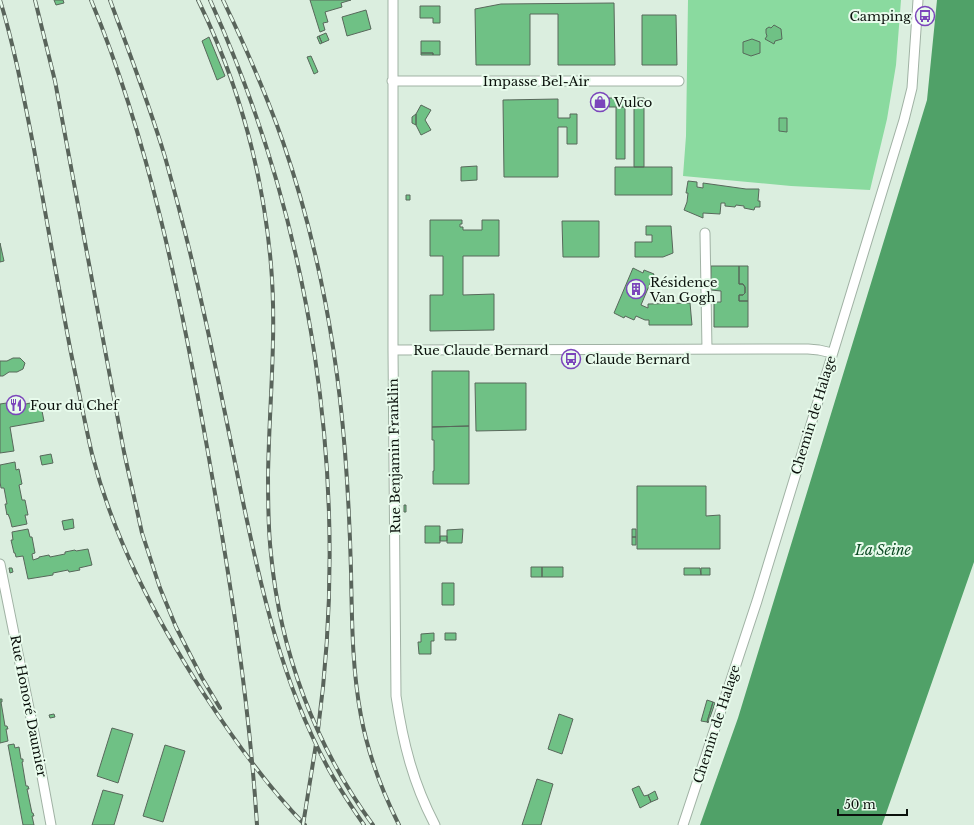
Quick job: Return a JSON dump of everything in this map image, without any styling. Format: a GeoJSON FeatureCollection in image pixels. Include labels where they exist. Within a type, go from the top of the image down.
{"type":"FeatureCollection","features":[{"type":"Feature","properties":{"kind":"street","name":"Rue Benjamin Franklin"},"geometry":{"type":"LineString","coordinates":[[393,0],[393,350],[396,696],[402,734],[417,788],[435,825]]}},
{"type":"Feature","properties":{"kind":"street","name":"Chemin de Halage"},"geometry":{"type":"LineString","coordinates":[[683,825],[757,601],[904,120],[912,88],[918,0]]}},
{"type":"Feature","properties":{"kind":"street","name":"Impasse Bel-Air"},"geometry":{"type":"LineString","coordinates":[[392,81],[679,81]]}},
{"type":"Feature","properties":{"kind":"street"},"geometry":{"type":"LineString","coordinates":[[705,233],[707,349]]}},
{"type":"Feature","properties":{"kind":"street","name":"Rue Claude Bernard"},"geometry":{"type":"LineString","coordinates":[[393,350],[808,349],[832,353]]}},
{"type":"Feature","properties":{"kind":"street","name":"Rue Honoré Daumier"},"geometry":{"type":"LineString","coordinates":[[0,564],[51,825]]}},
{"type":"Feature","properties":{"kind":"shaded area"},"geometry":{"type":"Polygon","coordinates":[[[688,0],[901,0],[896,65],[887,119],[870,190],[791,186],[683,176],[686,136],[688,0]]]}},
{"type":"Feature","properties":{"kind":"water","name":"La Seine"},"geometry":{"type":"Polygon","coordinates":[[[937,0],[974,0],[974,562],[882,825],[700,825],[738,718],[927,100],[937,0]]]}},
{"type":"Feature","properties":{"kind":"building"},"geometry":{"type":"Polygon","coordinates":[[[54,0],[63,0],[64,3],[56,5],[54,0]]]}},
{"type":"Feature","properties":{"kind":"building"},"geometry":{"type":"Polygon","coordinates":[[[310,0],[351,0],[341,3],[342,7],[325,12],[328,22],[323,23],[325,30],[320,32],[310,0]]]}},
{"type":"Feature","properties":{"kind":"building"},"geometry":{"type":"Polygon","coordinates":[[[614,3],[615,65],[558,65],[558,14],[530,14],[530,65],[476,65],[475,9],[501,4],[614,3]]]}},
{"type":"Feature","properties":{"kind":"building"},"geometry":{"type":"Polygon","coordinates":[[[420,6],[440,6],[440,23],[433,23],[433,18],[420,18],[420,6]]]}},
{"type":"Feature","properties":{"kind":"building"},"geometry":{"type":"Polygon","coordinates":[[[366,10],[371,29],[347,36],[342,17],[366,10]]]}},
{"type":"Feature","properties":{"kind":"building"},"geometry":{"type":"Polygon","coordinates":[[[642,15],[676,15],[677,65],[642,65],[642,15]]]}},
{"type":"Feature","properties":{"kind":"building"},"geometry":{"type":"Polygon","coordinates":[[[774,25],[781,29],[782,39],[775,41],[774,44],[765,39],[767,36],[766,29],[769,27],[771,28],[774,25]]]}},
{"type":"Feature","properties":{"kind":"building"},"geometry":{"type":"Polygon","coordinates":[[[326,33],[329,40],[322,43],[319,36],[326,33]]]}},
{"type":"Feature","properties":{"kind":"building"},"geometry":{"type":"Polygon","coordinates":[[[319,36],[322,43],[320,44],[317,37],[319,36]]]}},
{"type":"Feature","properties":{"kind":"building"},"geometry":{"type":"Polygon","coordinates":[[[209,37],[225,76],[217,80],[202,41],[209,37]]]}},
{"type":"Feature","properties":{"kind":"building"},"geometry":{"type":"Polygon","coordinates":[[[752,39],[760,42],[760,53],[751,56],[743,53],[743,42],[752,39]]]}},
{"type":"Feature","properties":{"kind":"building"},"geometry":{"type":"Polygon","coordinates":[[[421,41],[440,41],[440,55],[433,55],[433,53],[421,53],[421,41]]]}},
{"type":"Feature","properties":{"kind":"building"},"geometry":{"type":"Polygon","coordinates":[[[421,53],[433,53],[433,55],[421,55],[421,53]]]}},
{"type":"Feature","properties":{"kind":"building"},"geometry":{"type":"Polygon","coordinates":[[[311,56],[318,72],[314,74],[307,57],[311,56]]]}},
{"type":"Feature","properties":{"kind":"building"},"geometry":{"type":"Polygon","coordinates":[[[609,98],[625,98],[625,107],[609,107],[609,98]]]}},
{"type":"Feature","properties":{"kind":"building"},"geometry":{"type":"Polygon","coordinates":[[[634,98],[644,98],[644,167],[634,167],[634,98]]]}},
{"type":"Feature","properties":{"kind":"building"},"geometry":{"type":"Polygon","coordinates":[[[558,99],[558,118],[570,118],[570,114],[577,114],[577,144],[567,144],[567,127],[558,127],[558,177],[504,177],[503,100],[558,99]]]}},
{"type":"Feature","properties":{"kind":"building"},"geometry":{"type":"Polygon","coordinates":[[[421,105],[431,110],[425,120],[431,130],[421,135],[416,125],[416,114],[421,105]]]}},
{"type":"Feature","properties":{"kind":"building"},"geometry":{"type":"Polygon","coordinates":[[[616,107],[625,107],[625,159],[616,159],[616,107]]]}},
{"type":"Feature","properties":{"kind":"building"},"geometry":{"type":"Polygon","coordinates":[[[416,114],[416,125],[412,123],[412,117],[416,114]]]}},
{"type":"Feature","properties":{"kind":"building"},"geometry":{"type":"Polygon","coordinates":[[[779,118],[787,118],[787,132],[779,131],[779,118]]]}},
{"type":"Feature","properties":{"kind":"building"},"geometry":{"type":"Polygon","coordinates":[[[477,166],[477,180],[461,181],[461,167],[477,166]]]}},
{"type":"Feature","properties":{"kind":"building"},"geometry":{"type":"Polygon","coordinates":[[[615,167],[672,167],[672,195],[615,195],[615,167]]]}},
{"type":"Feature","properties":{"kind":"building"},"geometry":{"type":"Polygon","coordinates":[[[688,181],[697,182],[697,187],[703,188],[703,183],[746,189],[759,189],[758,201],[760,201],[760,207],[755,207],[754,210],[744,208],[744,206],[725,206],[725,203],[721,203],[720,214],[703,213],[703,218],[684,210],[687,202],[688,193],[686,193],[688,181]]]}},
{"type":"Feature","properties":{"kind":"building"},"geometry":{"type":"Polygon","coordinates":[[[406,195],[410,195],[410,200],[406,200],[406,195]]]}},
{"type":"Feature","properties":{"kind":"building"},"geometry":{"type":"Polygon","coordinates":[[[430,220],[462,220],[460,227],[463,227],[463,230],[482,230],[482,220],[499,220],[499,256],[463,256],[463,295],[494,294],[494,330],[430,331],[430,295],[443,295],[443,256],[430,256],[430,220]]]}},
{"type":"Feature","properties":{"kind":"building"},"geometry":{"type":"Polygon","coordinates":[[[562,221],[599,221],[599,257],[563,257],[562,221]]]}},
{"type":"Feature","properties":{"kind":"building"},"geometry":{"type":"Polygon","coordinates":[[[646,226],[671,226],[673,253],[663,257],[635,257],[635,242],[652,242],[652,235],[646,235],[646,226]]]}},
{"type":"Feature","properties":{"kind":"building"},"geometry":{"type":"Polygon","coordinates":[[[0,243],[4,261],[0,262],[0,243]]]}},
{"type":"Feature","properties":{"kind":"building"},"geometry":{"type":"Polygon","coordinates":[[[711,266],[739,266],[739,284],[743,284],[745,287],[745,293],[743,295],[739,295],[739,301],[748,301],[748,327],[714,327],[714,302],[721,302],[721,291],[711,290],[711,266]]]}},
{"type":"Feature","properties":{"kind":"building"},"geometry":{"type":"Polygon","coordinates":[[[739,266],[748,266],[748,301],[739,301],[739,295],[743,295],[745,293],[745,287],[743,284],[739,284],[739,266]]]}},
{"type":"Feature","properties":{"kind":"building","name":"Résidence Van Gogh"},"geometry":{"type":"Polygon","coordinates":[[[633,268],[643,273],[644,270],[654,274],[641,305],[648,308],[648,304],[690,303],[692,325],[649,325],[649,320],[636,316],[634,320],[625,316],[624,318],[614,313],[633,268]]]}},
{"type":"Feature","properties":{"kind":"building"},"geometry":{"type":"Polygon","coordinates":[[[13,358],[20,358],[25,363],[23,369],[17,372],[9,372],[3,376],[0,376],[0,361],[7,361],[13,358]]]}},
{"type":"Feature","properties":{"kind":"building"},"geometry":{"type":"Polygon","coordinates":[[[432,371],[469,371],[469,426],[432,427],[432,371]]]}},
{"type":"Feature","properties":{"kind":"building"},"geometry":{"type":"Polygon","coordinates":[[[475,383],[526,383],[526,430],[476,431],[475,383]]]}},
{"type":"Feature","properties":{"kind":"building"},"geometry":{"type":"Polygon","coordinates":[[[20,401],[21,405],[40,401],[44,421],[10,427],[14,451],[0,453],[0,404],[20,401]]]}},
{"type":"Feature","properties":{"kind":"building"},"geometry":{"type":"Polygon","coordinates":[[[469,426],[469,484],[433,484],[434,440],[432,440],[432,427],[469,426]]]}},
{"type":"Feature","properties":{"kind":"building"},"geometry":{"type":"Polygon","coordinates":[[[51,454],[53,463],[42,465],[40,456],[51,454]]]}},
{"type":"Feature","properties":{"kind":"building"},"geometry":{"type":"Polygon","coordinates":[[[15,462],[16,470],[19,469],[22,484],[19,485],[22,500],[25,500],[28,515],[25,515],[27,524],[12,527],[8,514],[7,515],[5,504],[7,504],[4,488],[1,488],[0,465],[15,462]]]}},
{"type":"Feature","properties":{"kind":"building"},"geometry":{"type":"Polygon","coordinates":[[[637,486],[706,486],[706,516],[720,515],[720,549],[637,549],[637,486]]]}},
{"type":"Feature","properties":{"kind":"building"},"geometry":{"type":"Polygon","coordinates":[[[404,505],[406,505],[406,512],[404,512],[404,505]]]}},
{"type":"Feature","properties":{"kind":"building"},"geometry":{"type":"Polygon","coordinates":[[[73,519],[74,528],[64,530],[62,521],[73,519]]]}},
{"type":"Feature","properties":{"kind":"building"},"geometry":{"type":"Polygon","coordinates":[[[425,526],[440,526],[440,543],[425,543],[425,526]]]}},
{"type":"Feature","properties":{"kind":"building"},"geometry":{"type":"Polygon","coordinates":[[[28,529],[30,537],[32,537],[35,553],[32,554],[33,560],[49,555],[50,557],[65,554],[65,552],[88,549],[92,565],[79,568],[80,570],[69,572],[68,570],[53,573],[53,575],[28,579],[23,556],[16,557],[11,540],[13,540],[12,532],[28,529]]]}},
{"type":"Feature","properties":{"kind":"building"},"geometry":{"type":"Polygon","coordinates":[[[463,529],[462,543],[447,543],[447,530],[463,529]]]}},
{"type":"Feature","properties":{"kind":"building"},"geometry":{"type":"Polygon","coordinates":[[[632,529],[636,529],[636,537],[632,537],[632,529]]]}},
{"type":"Feature","properties":{"kind":"building"},"geometry":{"type":"Polygon","coordinates":[[[440,536],[447,536],[447,541],[440,541],[440,536]]]}},
{"type":"Feature","properties":{"kind":"building"},"geometry":{"type":"Polygon","coordinates":[[[632,537],[636,537],[636,545],[632,545],[632,537]]]}},
{"type":"Feature","properties":{"kind":"building"},"geometry":{"type":"Polygon","coordinates":[[[531,567],[542,567],[542,577],[531,577],[531,567]]]}},
{"type":"Feature","properties":{"kind":"building"},"geometry":{"type":"Polygon","coordinates":[[[542,567],[563,567],[563,577],[542,577],[542,567]]]}},
{"type":"Feature","properties":{"kind":"building"},"geometry":{"type":"Polygon","coordinates":[[[9,568],[12,568],[13,572],[10,573],[9,568]]]}},
{"type":"Feature","properties":{"kind":"building"},"geometry":{"type":"Polygon","coordinates":[[[684,568],[700,568],[701,575],[684,575],[684,568]]]}},
{"type":"Feature","properties":{"kind":"building"},"geometry":{"type":"Polygon","coordinates":[[[701,568],[710,568],[710,575],[701,575],[701,568]]]}},
{"type":"Feature","properties":{"kind":"building"},"geometry":{"type":"Polygon","coordinates":[[[442,583],[454,583],[454,605],[442,605],[442,583]]]}},
{"type":"Feature","properties":{"kind":"building"},"geometry":{"type":"Polygon","coordinates":[[[434,633],[434,641],[431,641],[431,654],[419,654],[418,642],[421,642],[421,634],[434,633]]]}},
{"type":"Feature","properties":{"kind":"building"},"geometry":{"type":"Polygon","coordinates":[[[445,633],[456,633],[456,640],[445,640],[445,633]]]}},
{"type":"Feature","properties":{"kind":"building"},"geometry":{"type":"Polygon","coordinates":[[[0,699],[2,699],[1,702],[5,726],[7,726],[8,729],[6,729],[8,741],[0,743],[0,699]]]}},
{"type":"Feature","properties":{"kind":"building"},"geometry":{"type":"Polygon","coordinates":[[[707,700],[713,702],[707,722],[701,721],[707,700]]]}},
{"type":"Feature","properties":{"kind":"building"},"geometry":{"type":"Polygon","coordinates":[[[713,702],[715,703],[708,723],[707,722],[713,702]]]}},
{"type":"Feature","properties":{"kind":"building"},"geometry":{"type":"Polygon","coordinates":[[[54,714],[55,717],[50,718],[49,715],[54,714]]]}},
{"type":"Feature","properties":{"kind":"building"},"geometry":{"type":"Polygon","coordinates":[[[559,714],[573,719],[562,754],[548,749],[559,714]]]}},
{"type":"Feature","properties":{"kind":"building"},"geometry":{"type":"Polygon","coordinates":[[[112,728],[133,734],[118,783],[97,776],[112,728]]]}},
{"type":"Feature","properties":{"kind":"building"},"geometry":{"type":"Polygon","coordinates":[[[14,744],[15,748],[19,747],[21,759],[23,759],[22,762],[26,786],[28,786],[29,789],[27,789],[34,816],[32,816],[34,825],[23,825],[8,745],[14,744]]]}},
{"type":"Feature","properties":{"kind":"building"},"geometry":{"type":"Polygon","coordinates":[[[165,745],[185,751],[163,822],[143,816],[165,745]]]}},
{"type":"Feature","properties":{"kind":"building"},"geometry":{"type":"Polygon","coordinates":[[[537,779],[553,784],[541,825],[522,825],[537,779]]]}},
{"type":"Feature","properties":{"kind":"building"},"geometry":{"type":"Polygon","coordinates":[[[639,786],[644,796],[648,795],[651,802],[640,808],[632,789],[639,786]]]}},
{"type":"Feature","properties":{"kind":"building"},"geometry":{"type":"Polygon","coordinates":[[[103,790],[123,795],[114,825],[92,825],[103,790]]]}},
{"type":"Feature","properties":{"kind":"building"},"geometry":{"type":"Polygon","coordinates":[[[655,791],[658,799],[651,802],[648,795],[655,791]]]}},
{"type":"Feature","properties":{"kind":"railway"},"geometry":{"type":"LineString","coordinates":[[0,0],[15,55],[27,112],[86,429],[101,486],[112,517],[138,578],[186,666],[251,762],[305,825]]}},
{"type":"Feature","properties":{"kind":"railway"},"geometry":{"type":"LineString","coordinates":[[35,0],[55,81],[124,452],[142,533],[160,588],[176,627],[202,678],[220,708]]}},
{"type":"Feature","properties":{"kind":"railway"},"geometry":{"type":"LineString","coordinates":[[91,0],[112,54],[147,164],[186,333],[215,494],[237,635],[249,730],[257,825]]}},
{"type":"Feature","properties":{"kind":"railway"},"geometry":{"type":"LineString","coordinates":[[110,0],[152,117],[165,157],[180,214],[208,332],[257,566],[265,600],[285,668],[311,734],[327,766],[349,804],[364,825]]}},
{"type":"Feature","properties":{"kind":"railway"},"geometry":{"type":"LineString","coordinates":[[198,0],[226,64],[247,129],[262,196],[267,230],[273,291],[268,476],[269,525],[271,554],[283,626],[292,662],[318,730],[352,795],[373,825]]}},
{"type":"Feature","properties":{"kind":"railway"},"geometry":{"type":"LineString","coordinates":[[210,0],[246,87],[275,175],[298,266],[315,358],[325,450],[330,543],[327,637],[318,730]]}},
{"type":"Feature","properties":{"kind":"railway"},"geometry":{"type":"LineString","coordinates":[[223,0],[255,70],[283,142],[306,217],[324,295],[337,373],[345,452],[353,644],[358,698],[364,730],[381,786],[399,825]]}},
{"type":"Feature","properties":{"kind":"railway"},"geometry":{"type":"LineString","coordinates":[[303,825],[316,744]]}},
{"type":"Feature","properties":{"kind":"place","name":"Camping"},"geometry":{"type":"Point","coordinates":[925,16]}},
{"type":"Feature","properties":{"kind":"place","name":"Vulco"},"geometry":{"type":"Point","coordinates":[600,102]}},
{"type":"Feature","properties":{"kind":"place","name":"Résidence Van Gogh"},"geometry":{"type":"Point","coordinates":[636,289]}},
{"type":"Feature","properties":{"kind":"place","name":"Claude Bernard"},"geometry":{"type":"Point","coordinates":[571,359]}},
{"type":"Feature","properties":{"kind":"place","name":"Four du Chef"},"geometry":{"type":"Point","coordinates":[16,405]}}]}
